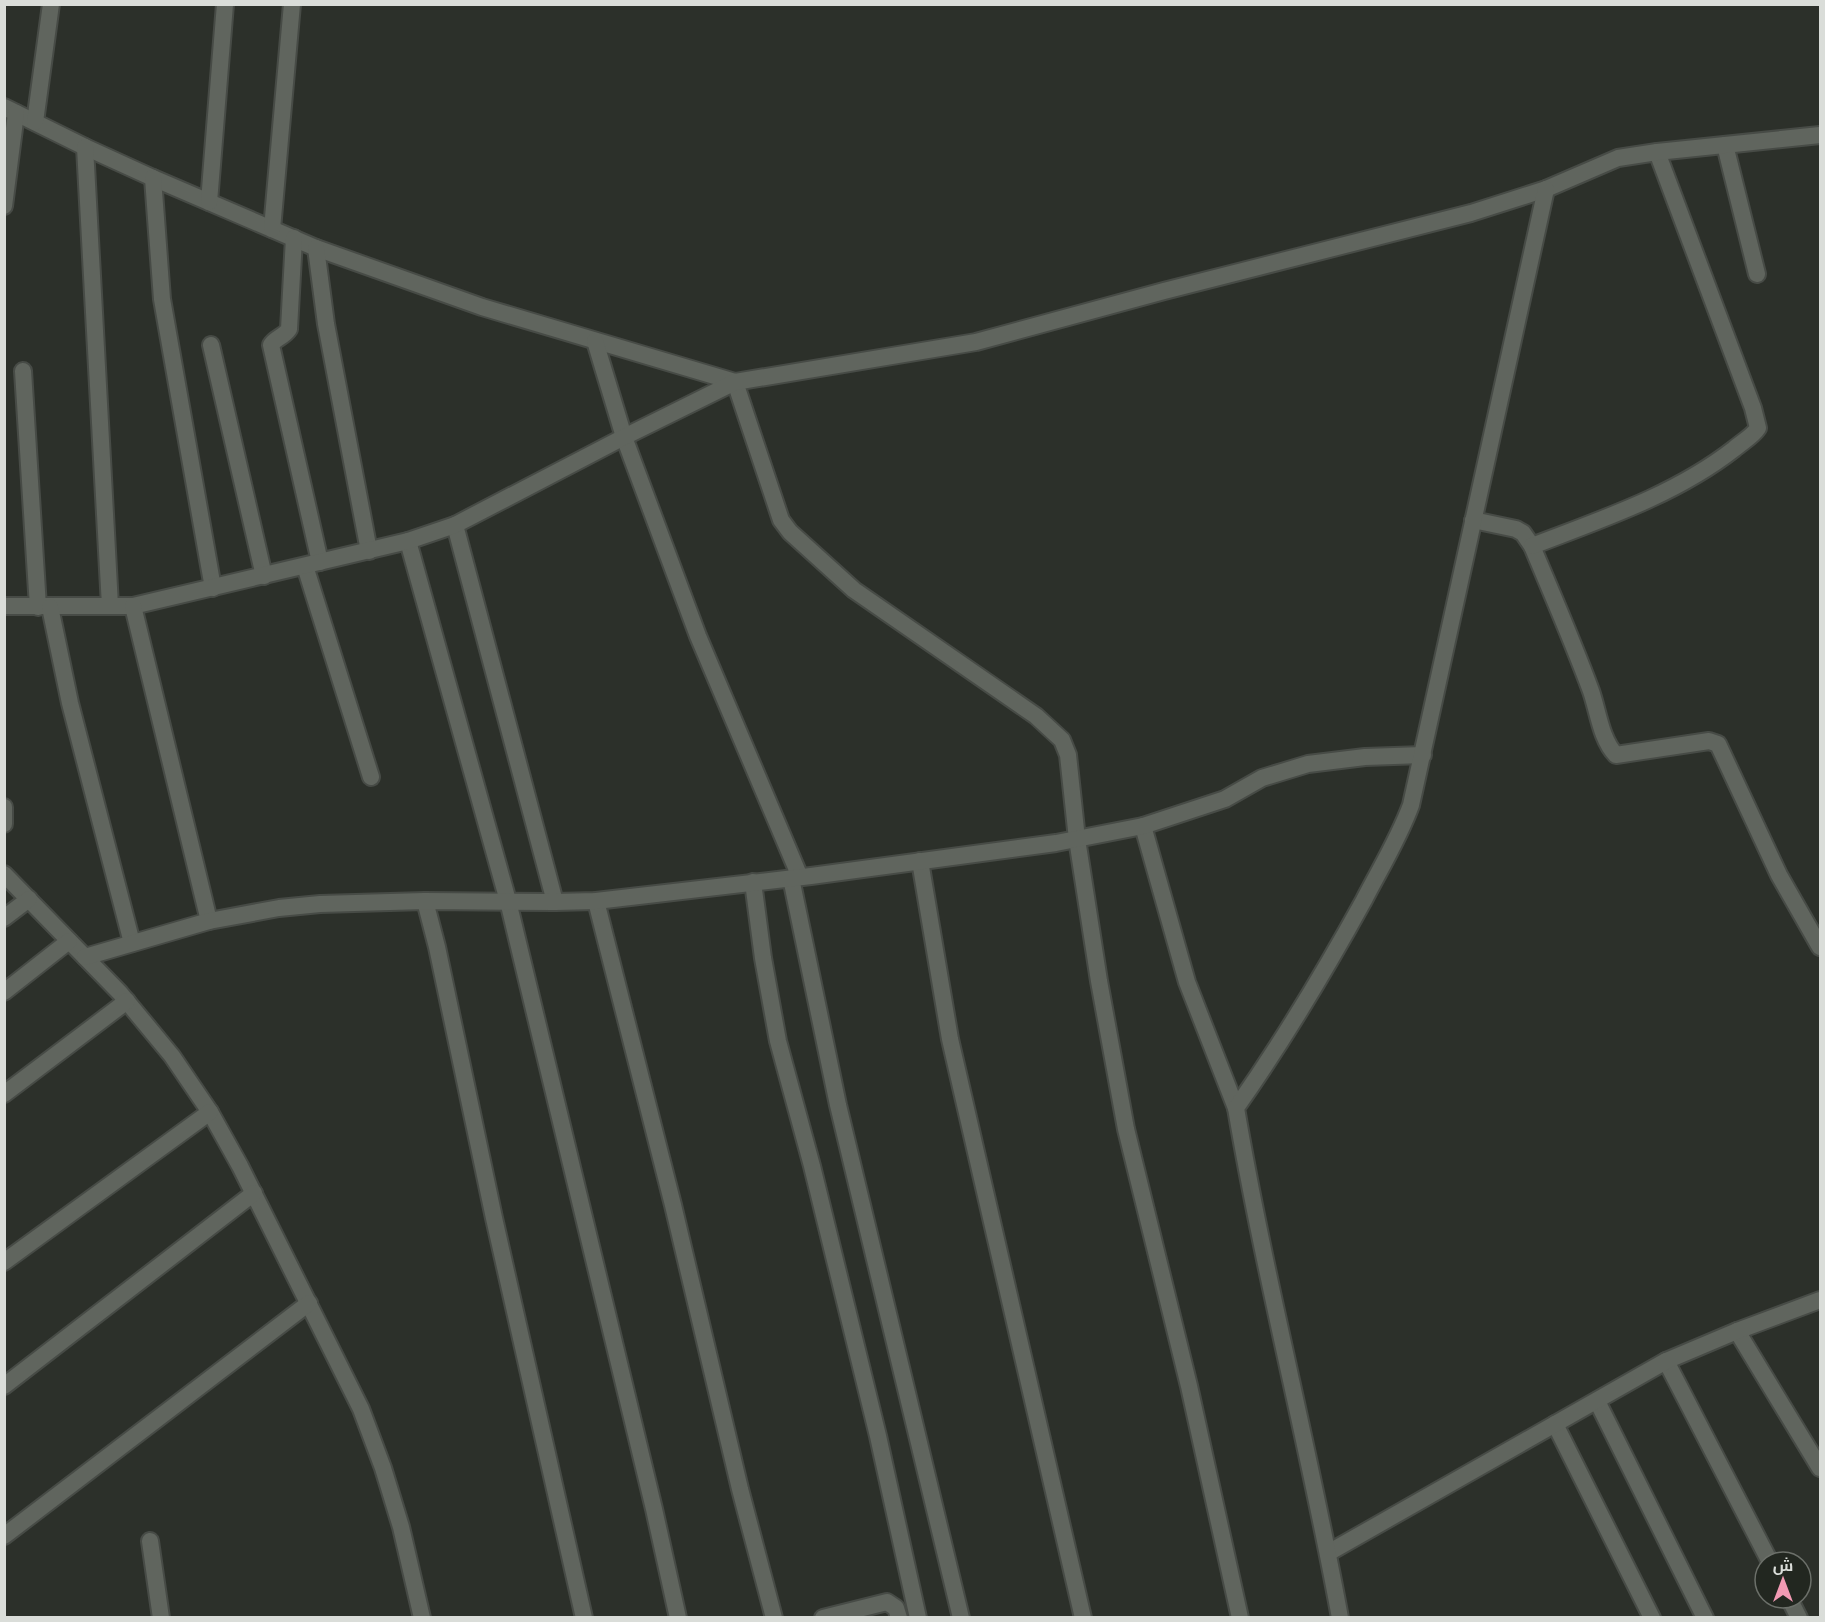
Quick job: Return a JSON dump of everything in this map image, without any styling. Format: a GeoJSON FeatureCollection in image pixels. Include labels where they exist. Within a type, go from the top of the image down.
{"type":"FeatureCollection","features":[{"type":"Feature","properties":{"kind":"street"},"geometry":{"type":"LineString","coordinates":[[35,122],[51,4]]}},
{"type":"Feature","properties":{"kind":"street"},"geometry":{"type":"LineString","coordinates":[[209,202],[225,4]]}},
{"type":"Feature","properties":{"kind":"street"},"geometry":{"type":"LineString","coordinates":[[272,229],[292,4]]}},
{"type":"Feature","properties":{"kind":"street"},"geometry":{"type":"LineString","coordinates":[[4,206],[10,110],[153,178],[316,248],[482,307],[735,382]]}},
{"type":"Feature","properties":{"kind":"street"},"geometry":{"type":"LineString","coordinates":[[4,606],[133,606],[408,541],[455,525],[735,382],[976,342],[1164,291],[1471,213],[1545,189],[1618,158],[1821,135]]}},
{"type":"Feature","properties":{"kind":"street"},"geometry":{"type":"LineString","coordinates":[[1725,145],[1757,274]]}},
{"type":"Feature","properties":{"kind":"street"},"geometry":{"type":"LineString","coordinates":[[85,147],[110,606]]}},
{"type":"Feature","properties":{"kind":"street"},"geometry":{"type":"LineString","coordinates":[[1532,546],[1633,506],[1686,481],[1710,467],[1758,428],[1753,408],[1658,152]]}},
{"type":"Feature","properties":{"kind":"street"},"geometry":{"type":"LineString","coordinates":[[153,178],[162,299],[213,588]]}},
{"type":"Feature","properties":{"kind":"street"},"geometry":{"type":"LineString","coordinates":[[1236,1108],[1259,1076],[1342,940],[1403,826],[1411,805],[1545,189]]}},
{"type":"Feature","properties":{"kind":"street"},"geometry":{"type":"LineString","coordinates":[[294,238],[289,329],[271,345],[312,564],[371,777]]}},
{"type":"Feature","properties":{"kind":"street"},"geometry":{"type":"LineString","coordinates":[[316,248],[326,324],[369,551]]}},
{"type":"Feature","properties":{"kind":"street"},"geometry":{"type":"LineString","coordinates":[[595,341],[624,437],[698,636],[796,878],[838,1105],[961,1617]]}},
{"type":"Feature","properties":{"kind":"street"},"geometry":{"type":"LineString","coordinates":[[211,345],[264,576]]}},
{"type":"Feature","properties":{"kind":"street"},"geometry":{"type":"LineString","coordinates":[[23,371],[44,607],[132,943]]}},
{"type":"Feature","properties":{"kind":"street"},"geometry":{"type":"LineString","coordinates":[[735,382],[781,520],[790,532],[854,590],[1036,716],[1062,740],[1068,755],[1077,839],[1099,981],[1126,1129],[1189,1386],[1240,1617]]}},
{"type":"Feature","properties":{"kind":"street"},"geometry":{"type":"LineString","coordinates":[[1473,520],[1516,529],[1523,533],[1532,546],[1576,652],[1609,748],[1616,755],[1708,741],[1718,744],[1779,875],[1821,947]]}},
{"type":"Feature","properties":{"kind":"street"},"geometry":{"type":"LineString","coordinates":[[455,525],[555,902]]}},
{"type":"Feature","properties":{"kind":"street"},"geometry":{"type":"LineString","coordinates":[[408,541],[507,902],[678,1617]]}},
{"type":"Feature","properties":{"kind":"street"},"geometry":{"type":"LineString","coordinates":[[133,606],[209,921]]}},
{"type":"Feature","properties":{"kind":"street"},"geometry":{"type":"LineString","coordinates":[[85,957],[209,921],[269,909],[310,905],[424,901],[596,901],[796,878],[1077,839],[1143,826],[1225,799],[1262,778],[1308,764],[1365,757],[1423,754]]}},
{"type":"Feature","properties":{"kind":"street"},"geometry":{"type":"LineString","coordinates":[[4,807],[4,824]]}},
{"type":"Feature","properties":{"kind":"street"},"geometry":{"type":"LineString","coordinates":[[1143,826],[1187,982],[1236,1108],[1262,1247],[1340,1617]]}},
{"type":"Feature","properties":{"kind":"street"},"geometry":{"type":"LineString","coordinates":[[920,861],[950,1038],[1083,1617]]}},
{"type":"Feature","properties":{"kind":"street"},"geometry":{"type":"LineString","coordinates":[[4,874],[127,1001],[172,1056],[210,1112],[254,1193],[361,1409],[383,1468],[401,1527],[422,1617]]}},
{"type":"Feature","properties":{"kind":"street"},"geometry":{"type":"LineString","coordinates":[[753,882],[763,958],[778,1041],[818,1188],[878,1436],[918,1617]]}},
{"type":"Feature","properties":{"kind":"street"},"geometry":{"type":"LineString","coordinates":[[4,918],[29,899]]}},
{"type":"Feature","properties":{"kind":"street"},"geometry":{"type":"LineString","coordinates":[[424,901],[437,947],[494,1218],[584,1617]]}},
{"type":"Feature","properties":{"kind":"street"},"geometry":{"type":"LineString","coordinates":[[596,901],[673,1205],[740,1489],[774,1617]]}},
{"type":"Feature","properties":{"kind":"street"},"geometry":{"type":"LineString","coordinates":[[4,993],[69,941]]}},
{"type":"Feature","properties":{"kind":"street"},"geometry":{"type":"LineString","coordinates":[[4,1094],[127,1001]]}},
{"type":"Feature","properties":{"kind":"street"},"geometry":{"type":"LineString","coordinates":[[4,1262],[210,1112]]}},
{"type":"Feature","properties":{"kind":"street"},"geometry":{"type":"LineString","coordinates":[[4,1386],[254,1193]]}},
{"type":"Feature","properties":{"kind":"street"},"geometry":{"type":"LineString","coordinates":[[1328,1553],[1666,1361],[1737,1331],[1821,1300]]}},
{"type":"Feature","properties":{"kind":"street"},"geometry":{"type":"LineString","coordinates":[[4,1536],[309,1303]]}},
{"type":"Feature","properties":{"kind":"street"},"geometry":{"type":"LineString","coordinates":[[1737,1331],[1821,1468]]}},
{"type":"Feature","properties":{"kind":"street"},"geometry":{"type":"LineString","coordinates":[[1666,1361],[1764,1550]]}},
{"type":"Feature","properties":{"kind":"street"},"geometry":{"type":"LineString","coordinates":[[1597,1401],[1705,1617]]}},
{"type":"Feature","properties":{"kind":"street"},"geometry":{"type":"LineString","coordinates":[[1555,1424],[1652,1617]]}},
{"type":"Feature","properties":{"kind":"street"},"geometry":{"type":"LineString","coordinates":[[150,1541],[161,1617]]}},
{"type":"Feature","properties":{"kind":"street"},"geometry":{"type":"LineString","coordinates":[[823,1617],[887,1602],[896,1608],[899,1617]]}}]}
